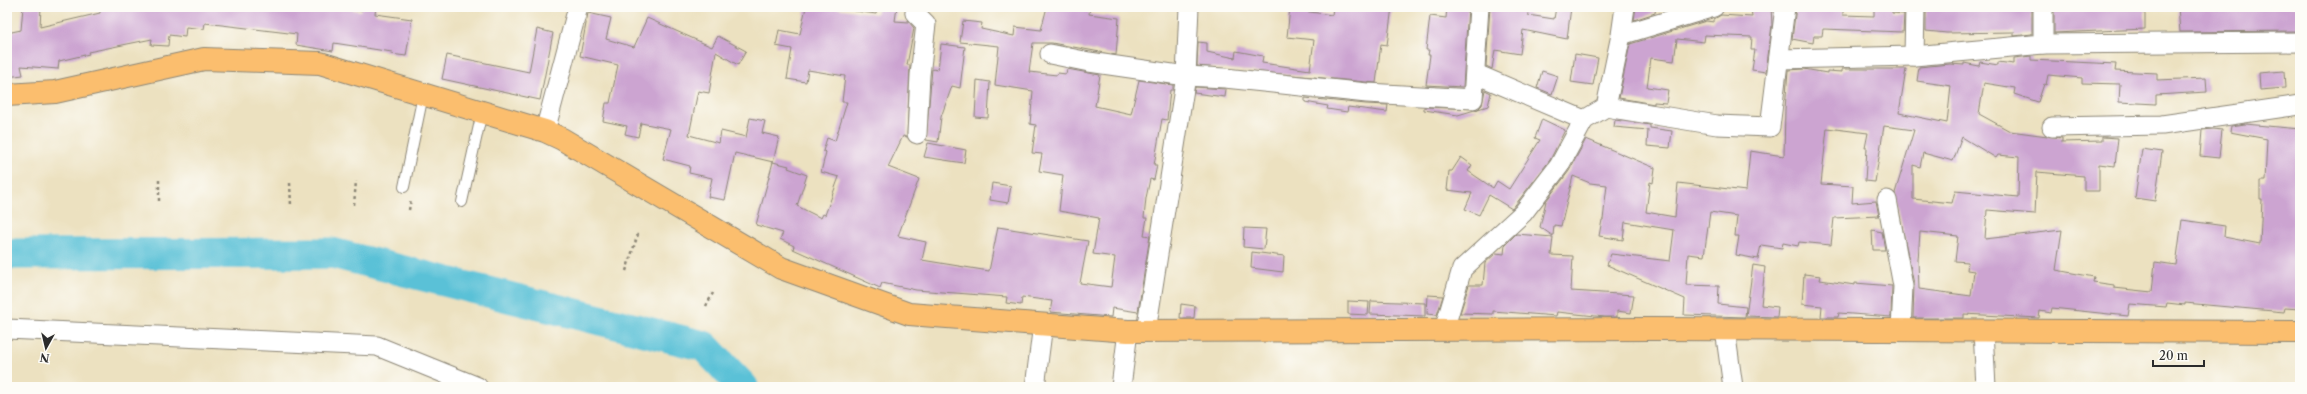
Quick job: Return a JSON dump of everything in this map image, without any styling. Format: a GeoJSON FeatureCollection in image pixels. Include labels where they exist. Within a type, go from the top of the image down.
{"type":"FeatureCollection","features":[{"type":"Feature","properties":{"kind":"main road"},"geometry":{"type":"LineString","coordinates":[[7,95],[55,92],[204,59],[320,63],[545,131],[562,139],[781,268],[909,314],[1137,330],[1901,330],[2300,332]]}},
{"type":"Feature","properties":{"kind":"street"},"geometry":{"type":"LineString","coordinates":[[545,131],[578,7]]}},
{"type":"Feature","properties":{"kind":"street"},"geometry":{"type":"LineString","coordinates":[[917,134],[920,75],[926,24],[915,13],[918,7]]}},
{"type":"Feature","properties":{"kind":"street"},"geometry":{"type":"LineString","coordinates":[[1121,387],[1137,330],[1186,76],[1189,7]]}},
{"type":"Feature","properties":{"kind":"street"},"geometry":{"type":"LineString","coordinates":[[1050,54],[1089,62],[1186,76],[1225,78],[1367,94],[1474,99],[1479,7]]}},
{"type":"Feature","properties":{"kind":"street"},"geometry":{"type":"LineString","coordinates":[[1606,106],[1621,35],[1625,7]]}},
{"type":"Feature","properties":{"kind":"street"},"geometry":{"type":"LineString","coordinates":[[1621,35],[1714,7]]}},
{"type":"Feature","properties":{"kind":"street"},"geometry":{"type":"LineString","coordinates":[[1444,330],[1462,269],[1523,213],[1559,166],[1584,120],[1606,106],[1717,125],[1770,126],[1785,7]]}},
{"type":"Feature","properties":{"kind":"street"},"geometry":{"type":"LineString","coordinates":[[1914,56],[1915,7]]}},
{"type":"Feature","properties":{"kind":"street"},"geometry":{"type":"LineString","coordinates":[[2043,7],[2044,44]]}},
{"type":"Feature","properties":{"kind":"street"},"geometry":{"type":"LineString","coordinates":[[1779,59],[1914,56],[2044,44],[2300,42]]}},
{"type":"Feature","properties":{"kind":"street"},"geometry":{"type":"LineString","coordinates":[[1476,74],[1584,120]]}},
{"type":"Feature","properties":{"kind":"street"},"geometry":{"type":"LineString","coordinates":[[2052,127],[2162,125],[2300,105]]}},
{"type":"Feature","properties":{"kind":"street"},"geometry":{"type":"LineString","coordinates":[[1887,200],[1903,286],[1901,330]]}},
{"type":"Feature","properties":{"kind":"street"},"geometry":{"type":"LineString","coordinates":[[1035,387],[1043,324]]}},
{"type":"Feature","properties":{"kind":"street"},"geometry":{"type":"LineString","coordinates":[[7,329],[377,346],[478,387]]}},
{"type":"Feature","properties":{"kind":"street"},"geometry":{"type":"LineString","coordinates":[[1726,330],[1733,387]]}},
{"type":"Feature","properties":{"kind":"street"},"geometry":{"type":"LineString","coordinates":[[1982,331],[1986,387]]}},
{"type":"Feature","properties":{"kind":"lane"},"geometry":{"type":"LineString","coordinates":[[404,187],[423,95]]}},
{"type":"Feature","properties":{"kind":"lane"},"geometry":{"type":"LineString","coordinates":[[462,202],[482,112]]}},
{"type":"Feature","properties":{"kind":"path"},"geometry":{"type":"LineString","coordinates":[[159,180],[159,202]]}},
{"type":"Feature","properties":{"kind":"path"},"geometry":{"type":"LineString","coordinates":[[354,205],[356,181]]}},
{"type":"Feature","properties":{"kind":"path"},"geometry":{"type":"LineString","coordinates":[[290,183],[291,206]]}},
{"type":"Feature","properties":{"kind":"path"},"geometry":{"type":"LineString","coordinates":[[7,195],[9,209]]}},
{"type":"Feature","properties":{"kind":"path"},"geometry":{"type":"LineString","coordinates":[[409,210],[412,195]]}},
{"type":"Feature","properties":{"kind":"path"},"geometry":{"type":"LineString","coordinates":[[626,271],[638,234]]}},
{"type":"Feature","properties":{"kind":"path"},"geometry":{"type":"LineString","coordinates":[[706,306],[713,293]]}},
{"type":"Feature","properties":{"kind":"building"},"geometry":{"type":"Polygon","coordinates":[[[23,7],[41,7],[40,27],[100,13],[100,7],[330,7],[361,11],[362,7],[376,7],[375,14],[412,19],[406,56],[391,54],[392,52],[334,43],[333,51],[296,45],[297,34],[205,23],[204,29],[186,27],[185,37],[169,35],[168,46],[151,45],[152,39],[88,52],[89,54],[59,61],[58,69],[21,66],[23,75],[7,77],[7,33],[21,30],[23,7]]]}},
{"type":"Feature","properties":{"kind":"building"},"geometry":{"type":"Polygon","coordinates":[[[806,7],[829,7],[876,14],[878,7],[897,7],[895,21],[909,22],[914,28],[907,65],[910,65],[907,137],[903,136],[888,167],[919,179],[898,236],[926,242],[922,260],[989,271],[998,227],[1088,241],[1080,283],[1111,287],[1115,257],[1093,254],[1099,218],[1059,211],[1063,175],[1039,171],[1042,154],[1032,153],[1036,125],[1030,124],[1033,91],[995,85],[999,46],[960,42],[963,21],[982,23],[981,29],[1014,36],[1015,27],[1041,30],[1047,7],[1090,7],[1089,14],[1119,18],[1116,55],[1052,43],[1033,43],[1029,72],[1057,75],[1058,73],[1066,74],[1067,69],[1100,75],[1095,106],[1131,114],[1139,80],[1173,85],[1173,90],[1170,90],[1167,120],[1162,119],[1154,165],[1157,165],[1154,180],[1150,179],[1146,198],[1144,218],[1147,218],[1144,235],[1150,236],[1138,312],[1112,308],[1111,317],[1050,312],[1052,301],[1022,297],[1021,305],[1006,303],[1007,297],[916,290],[882,283],[880,288],[793,249],[794,246],[780,239],[783,233],[756,225],[773,162],[789,166],[788,168],[807,175],[797,206],[821,218],[823,214],[825,215],[839,177],[821,172],[826,152],[823,151],[827,138],[835,141],[847,102],[842,102],[845,76],[808,70],[806,82],[787,79],[792,49],[776,46],[779,30],[800,34],[806,7]]]}},
{"type":"Feature","properties":{"kind":"building"},"geometry":{"type":"Polygon","coordinates":[[[1290,7],[1304,7],[1303,11],[1332,15],[1333,7],[1392,7],[1387,45],[1381,44],[1376,83],[1197,66],[1198,42],[1207,43],[1207,52],[1235,58],[1236,51],[1263,56],[1262,63],[1310,70],[1314,40],[1287,37],[1290,7]]]}},
{"type":"Feature","properties":{"kind":"building"},"geometry":{"type":"Polygon","coordinates":[[[1447,7],[1468,7],[1463,87],[1426,85],[1430,55],[1428,55],[1429,50],[1426,50],[1430,16],[1446,18],[1447,7]]]}},
{"type":"Feature","properties":{"kind":"building"},"geometry":{"type":"Polygon","coordinates":[[[1490,7],[1529,7],[1528,15],[1554,19],[1556,7],[1571,7],[1567,39],[1523,30],[1520,54],[1495,50],[1492,69],[1486,66],[1490,7]]]}},
{"type":"Feature","properties":{"kind":"building"},"geometry":{"type":"Polygon","coordinates":[[[1636,7],[1656,7],[1655,13],[1634,20],[1636,7]]]}},
{"type":"Feature","properties":{"kind":"building"},"geometry":{"type":"Polygon","coordinates":[[[1751,7],[1771,7],[1772,25],[1766,72],[1752,70],[1755,50],[1751,50],[1752,37],[1705,35],[1704,42],[1677,39],[1674,61],[1651,58],[1647,87],[1668,90],[1666,103],[1654,102],[1654,104],[1619,98],[1630,44],[1706,21],[1714,22],[1714,19],[1721,15],[1752,17],[1751,7]]]}},
{"type":"Feature","properties":{"kind":"building"},"geometry":{"type":"Polygon","coordinates":[[[1796,7],[1843,7],[1843,15],[1874,16],[1874,7],[1892,7],[1892,13],[1904,14],[1903,32],[1823,29],[1822,36],[1814,36],[1813,43],[1792,39],[1796,7]]]}},
{"type":"Feature","properties":{"kind":"building"},"geometry":{"type":"Polygon","coordinates":[[[1926,7],[2032,7],[2032,34],[2014,36],[2014,32],[1947,33],[1926,31],[1926,7]]]}},
{"type":"Feature","properties":{"kind":"building"},"geometry":{"type":"Polygon","coordinates":[[[2054,7],[2145,7],[2145,29],[2054,33],[2054,7]]]}},
{"type":"Feature","properties":{"kind":"building"},"geometry":{"type":"Polygon","coordinates":[[[2178,7],[2300,7],[2300,31],[2180,32],[2178,7]]]}},
{"type":"Feature","properties":{"kind":"building"},"geometry":{"type":"Polygon","coordinates":[[[588,13],[611,18],[606,39],[634,47],[647,18],[712,47],[718,36],[746,51],[738,65],[716,52],[709,93],[698,91],[689,135],[719,143],[721,131],[746,137],[750,118],[765,121],[762,133],[779,137],[773,162],[735,153],[725,200],[708,197],[712,178],[689,173],[690,166],[663,159],[671,129],[641,123],[638,137],[625,134],[627,126],[603,121],[606,103],[610,103],[618,65],[580,56],[588,13]]]}},
{"type":"Feature","properties":{"kind":"building"},"geometry":{"type":"Polygon","coordinates":[[[537,29],[553,33],[540,100],[442,79],[447,55],[529,72],[537,29]]]}},
{"type":"Feature","properties":{"kind":"building"},"geometry":{"type":"Polygon","coordinates":[[[941,44],[965,47],[960,88],[952,86],[941,117],[938,142],[926,140],[932,69],[938,70],[941,44]]]}},
{"type":"Feature","properties":{"kind":"building"},"geometry":{"type":"Polygon","coordinates":[[[1575,54],[1598,58],[1593,85],[1571,82],[1575,54]]]}},
{"type":"Feature","properties":{"kind":"building"},"geometry":{"type":"Polygon","coordinates":[[[2031,56],[2031,60],[2116,64],[2115,71],[2157,73],[2157,80],[2206,78],[2207,92],[2156,95],[2156,104],[2119,102],[2120,84],[2082,83],[2082,78],[2048,75],[2046,85],[2044,84],[2038,102],[2014,94],[2015,88],[1984,83],[1979,114],[2010,131],[2062,138],[2062,142],[2102,141],[2102,137],[2118,138],[2115,166],[2099,164],[2099,191],[2084,191],[2084,176],[2037,172],[2035,214],[1987,210],[1985,239],[2062,230],[2056,270],[2094,277],[2093,282],[2114,285],[2114,288],[2152,292],[2155,262],[2176,265],[2182,220],[2225,226],[2224,237],[2260,244],[2262,199],[2260,199],[2260,181],[2265,181],[2267,139],[2230,132],[2231,126],[2245,124],[2300,129],[2300,309],[2285,308],[2284,312],[2185,303],[2185,305],[2167,303],[2166,307],[2130,304],[2128,316],[2052,308],[2051,313],[2040,311],[2039,318],[1964,314],[1964,318],[1913,318],[1914,284],[1895,193],[1914,130],[1884,126],[1875,182],[1865,181],[1867,148],[1865,148],[1868,133],[1827,128],[1821,184],[1853,186],[1852,203],[1876,201],[1879,216],[1834,218],[1831,245],[1799,242],[1798,246],[1783,243],[1782,248],[1761,245],[1758,259],[1736,255],[1739,236],[1735,236],[1737,216],[1710,212],[1704,256],[1688,254],[1686,285],[1719,286],[1718,304],[1746,307],[1745,317],[1684,315],[1685,299],[1607,265],[1611,254],[1670,261],[1674,230],[1625,222],[1623,240],[1599,236],[1603,220],[1607,185],[1590,183],[1573,176],[1561,226],[1554,225],[1553,236],[1540,227],[1546,201],[1569,171],[1586,139],[1655,168],[1653,183],[1650,182],[1646,212],[1675,217],[1678,183],[1746,191],[1750,151],[1784,156],[1788,70],[1804,69],[1827,73],[1827,71],[1842,72],[1842,69],[1906,69],[1899,113],[1947,123],[1951,86],[1917,81],[1919,67],[1950,64],[1964,65],[1964,63],[1979,66],[1980,62],[1998,65],[1998,62],[2014,64],[2014,58],[2031,56]],[[1962,137],[1953,161],[1923,153],[1920,167],[1913,165],[1913,199],[1952,203],[1955,191],[2018,197],[2019,157],[1998,155],[1996,158],[1962,137]],[[1920,232],[1918,260],[1919,289],[1971,296],[1974,271],[1967,270],[1968,262],[1955,261],[1958,236],[1920,232]]]}},
{"type":"Feature","properties":{"kind":"building"},"geometry":{"type":"Polygon","coordinates":[[[1542,71],[1558,76],[1552,94],[1537,88],[1542,71]]]}},
{"type":"Feature","properties":{"kind":"building"},"geometry":{"type":"Polygon","coordinates":[[[2284,71],[2285,88],[2260,90],[2259,73],[2284,71]]]}},
{"type":"Feature","properties":{"kind":"building"},"geometry":{"type":"Polygon","coordinates":[[[977,80],[990,82],[988,118],[975,117],[977,80]]]}},
{"type":"Feature","properties":{"kind":"building"},"geometry":{"type":"Polygon","coordinates":[[[1195,87],[1226,89],[1225,97],[1194,93],[1195,87]]]}},
{"type":"Feature","properties":{"kind":"building"},"geometry":{"type":"Polygon","coordinates":[[[1485,90],[1491,93],[1488,106],[1478,109],[1482,105],[1485,90]]]}},
{"type":"Feature","properties":{"kind":"building"},"geometry":{"type":"Polygon","coordinates":[[[1305,98],[1388,105],[1387,112],[1348,107],[1347,112],[1327,109],[1328,106],[1305,102],[1305,98]]]}},
{"type":"Feature","properties":{"kind":"building"},"geometry":{"type":"Polygon","coordinates":[[[1424,107],[1478,109],[1458,115],[1424,110],[1424,107]]]}},
{"type":"Feature","properties":{"kind":"building"},"geometry":{"type":"Polygon","coordinates":[[[1542,119],[1565,130],[1550,160],[1512,209],[1489,195],[1479,215],[1465,209],[1472,193],[1447,190],[1449,171],[1452,171],[1461,157],[1472,165],[1468,171],[1493,188],[1497,181],[1509,189],[1540,140],[1535,138],[1542,119]]]}},
{"type":"Feature","properties":{"kind":"building"},"geometry":{"type":"Polygon","coordinates":[[[1615,120],[1650,125],[1650,128],[1672,131],[1670,148],[1647,146],[1648,130],[1614,127],[1615,120]]]}},
{"type":"Feature","properties":{"kind":"building"},"geometry":{"type":"Polygon","coordinates":[[[2202,130],[2222,130],[2219,158],[2200,156],[2202,130]]]}},
{"type":"Feature","properties":{"kind":"building"},"geometry":{"type":"Polygon","coordinates":[[[928,143],[966,150],[964,163],[924,157],[928,143]]]}},
{"type":"Feature","properties":{"kind":"building"},"geometry":{"type":"Polygon","coordinates":[[[2142,149],[2162,152],[2155,201],[2135,198],[2142,149]]]}},
{"type":"Feature","properties":{"kind":"building"},"geometry":{"type":"Polygon","coordinates":[[[992,183],[1011,186],[1008,203],[990,200],[992,183]]]}},
{"type":"Feature","properties":{"kind":"building"},"geometry":{"type":"Polygon","coordinates":[[[1244,228],[1266,229],[1264,249],[1243,247],[1244,228]]]}},
{"type":"Feature","properties":{"kind":"building"},"geometry":{"type":"Polygon","coordinates":[[[1872,230],[1882,232],[1885,250],[1873,250],[1872,230]]]}},
{"type":"Feature","properties":{"kind":"building"},"geometry":{"type":"Polygon","coordinates":[[[1516,234],[1553,237],[1551,255],[1573,256],[1571,291],[1634,295],[1631,313],[1617,311],[1617,317],[1605,317],[1557,312],[1556,316],[1493,311],[1493,314],[1460,313],[1469,285],[1483,285],[1485,263],[1496,253],[1504,254],[1505,245],[1516,234]]]}},
{"type":"Feature","properties":{"kind":"building"},"geometry":{"type":"Polygon","coordinates":[[[1252,252],[1284,256],[1283,272],[1251,268],[1252,252]]]}},
{"type":"Feature","properties":{"kind":"building"},"geometry":{"type":"Polygon","coordinates":[[[1753,265],[1765,267],[1761,305],[1778,307],[1777,317],[1746,316],[1753,265]]]}},
{"type":"Feature","properties":{"kind":"building"},"geometry":{"type":"Polygon","coordinates":[[[1804,274],[1821,276],[1820,280],[1855,285],[1855,283],[1892,286],[1891,317],[1839,313],[1838,317],[1821,317],[1822,306],[1802,304],[1804,274]]]}},
{"type":"Feature","properties":{"kind":"building"},"geometry":{"type":"Polygon","coordinates":[[[1428,295],[1443,296],[1437,315],[1427,314],[1428,295]]]}},
{"type":"Feature","properties":{"kind":"building"},"geometry":{"type":"Polygon","coordinates":[[[1348,301],[1369,302],[1368,315],[1348,314],[1348,301]]]}},
{"type":"Feature","properties":{"kind":"building"},"geometry":{"type":"Polygon","coordinates":[[[1371,301],[1425,303],[1425,316],[1370,314],[1371,301]]]}},
{"type":"Feature","properties":{"kind":"building"},"geometry":{"type":"Polygon","coordinates":[[[1181,304],[1195,306],[1194,318],[1180,318],[1181,304]]]}},
{"type":"Feature","properties":{"kind":"waterway"},"geometry":{"type":"LineString","coordinates":[[7,254],[332,253],[704,346],[743,387]]}}]}
